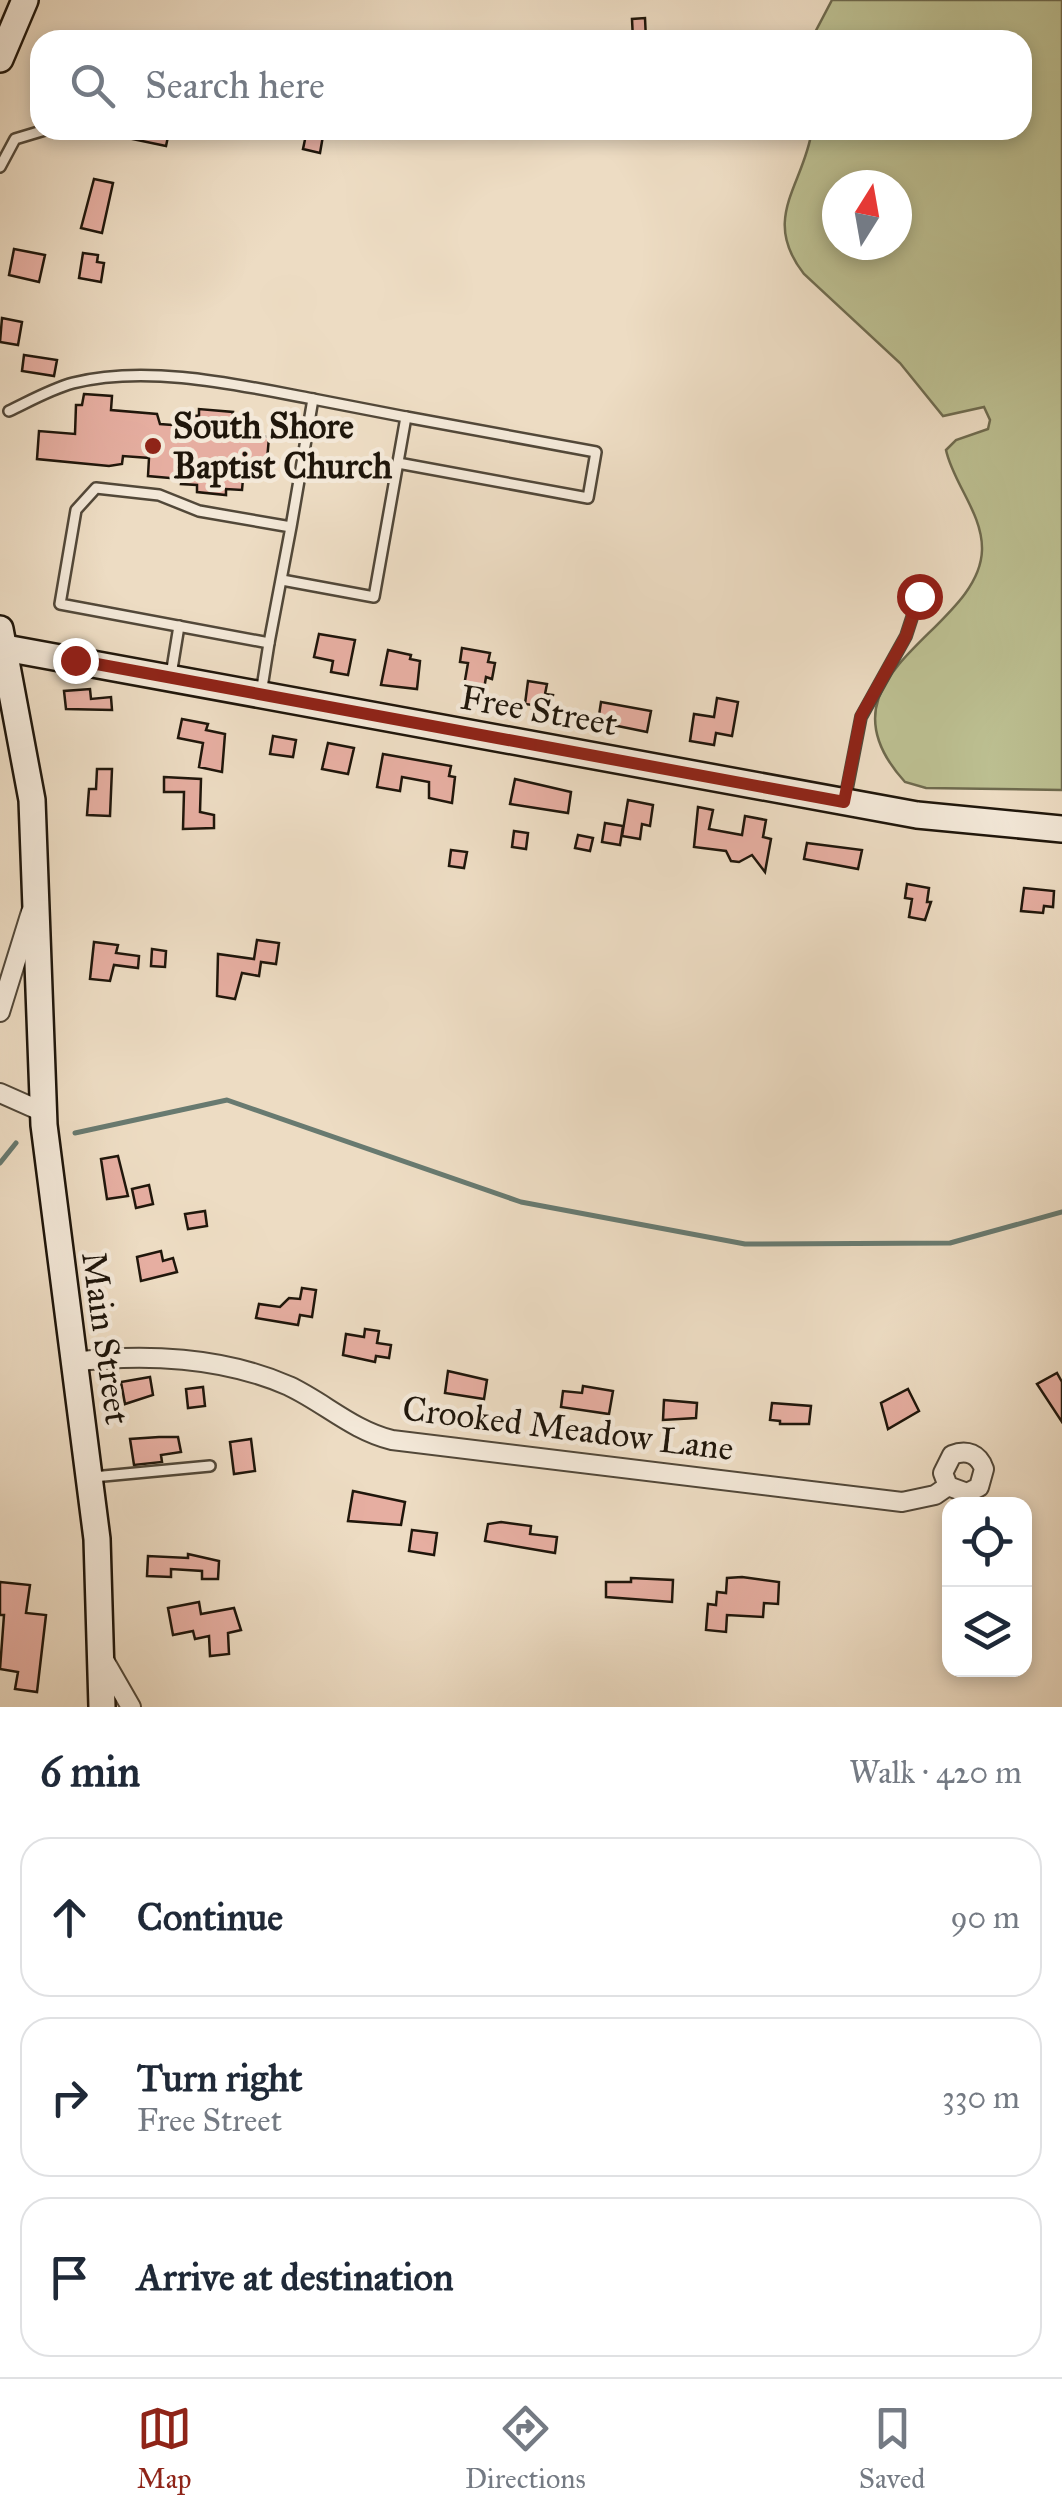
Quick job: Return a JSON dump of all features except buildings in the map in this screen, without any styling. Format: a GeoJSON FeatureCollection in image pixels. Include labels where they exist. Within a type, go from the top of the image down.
{"type":"FeatureCollection","features":[{"type":"Feature","properties":{"kind":"main road"},"geometry":{"type":"LineString","coordinates":[[0,58],[25,0]]}},
{"type":"Feature","properties":{"kind":"main road","name":"Free Street"},"geometry":{"type":"LineString","coordinates":[[1,641],[170,678],[844,802],[968,822],[1062,829]]}},
{"type":"Feature","properties":{"kind":"main road","name":"Main Street"},"geometry":{"type":"LineString","coordinates":[[1,641],[32,800],[43,1112],[90,1477],[103,1658],[102,1707]]}},
{"type":"Feature","properties":{"kind":"street","name":"Main Street"},"geometry":{"type":"LineString","coordinates":[[0,1012],[37,894]]}},
{"type":"Feature","properties":{"kind":"street"},"geometry":{"type":"LineString","coordinates":[[6,990],[14,982],[38,978]]}},
{"type":"Feature","properties":{"kind":"street"},"geometry":{"type":"LineString","coordinates":[[0,1093],[43,1112]]}},
{"type":"Feature","properties":{"kind":"street","name":"Crooked Meadow Lane"},"geometry":{"type":"LineString","coordinates":[[74,1362],[149,1356],[246,1373],[288,1386],[349,1424],[392,1440],[902,1502],[936,1496],[948,1486]]}},
{"type":"Feature","properties":{"kind":"street"},"geometry":{"type":"LineString","coordinates":[[103,1658],[131,1707]]}},
{"type":"Feature","properties":{"kind":"lane"},"geometry":{"type":"LineString","coordinates":[[0,167],[16,138],[30,134]]}},
{"type":"Feature","properties":{"kind":"lane"},"geometry":{"type":"LineString","coordinates":[[3,412],[66,385],[92,380],[194,378],[596,452],[588,498],[398,463]]}},
{"type":"Feature","properties":{"kind":"lane"},"geometry":{"type":"LineString","coordinates":[[260,694],[314,398]]}},
{"type":"Feature","properties":{"kind":"lane"},"geometry":{"type":"LineString","coordinates":[[282,580],[374,597],[406,416]]}},
{"type":"Feature","properties":{"kind":"lane"},"geometry":{"type":"LineString","coordinates":[[270,643],[60,604],[76,510],[87,494],[108,487],[199,511],[291,527]]}},
{"type":"Feature","properties":{"kind":"lane"},"geometry":{"type":"LineString","coordinates":[[844,802],[861,716],[906,636],[919,596]]}},
{"type":"Feature","properties":{"kind":"lane"},"geometry":{"type":"LineString","coordinates":[[170,678],[179,626]]}},
{"type":"Feature","properties":{"kind":"lane"},"geometry":{"type":"LineString","coordinates":[[90,1477],[210,1466]]}},
{"type":"Feature","properties":{"kind":"green space"},"geometry":{"type":"Polygon","coordinates":[[[832,0],[1062,0],[1062,790],[926,788],[905,782],[880,744],[875,712],[886,683],[974,579],[982,550],[981,537],[946,450],[956,440],[988,429],[990,420],[984,407],[943,416],[900,363],[804,274],[791,254],[786,236],[789,202],[810,140],[1032,140],[1032,30],[816,30],[832,0]]]}},
{"type":"Feature","properties":{"kind":"waterway"},"geometry":{"type":"LineString","coordinates":[[75,1133],[227,1100],[521,1202],[745,1244],[950,1243],[1062,1212]]}},
{"type":"Feature","properties":{"kind":"waterway"},"geometry":{"type":"LineString","coordinates":[[0,1163],[16,1143]]}},
{"type":"Feature","properties":{"kind":"place","name":"South Shore Baptist Church"},"geometry":{"type":"Point","coordinates":[153,446]}},
{"type":"Feature","properties":{"kind":"route"},"geometry":{"type":"LineString","coordinates":[[75,660],[844,802],[861,716],[906,636],[919,596]]}}]}
